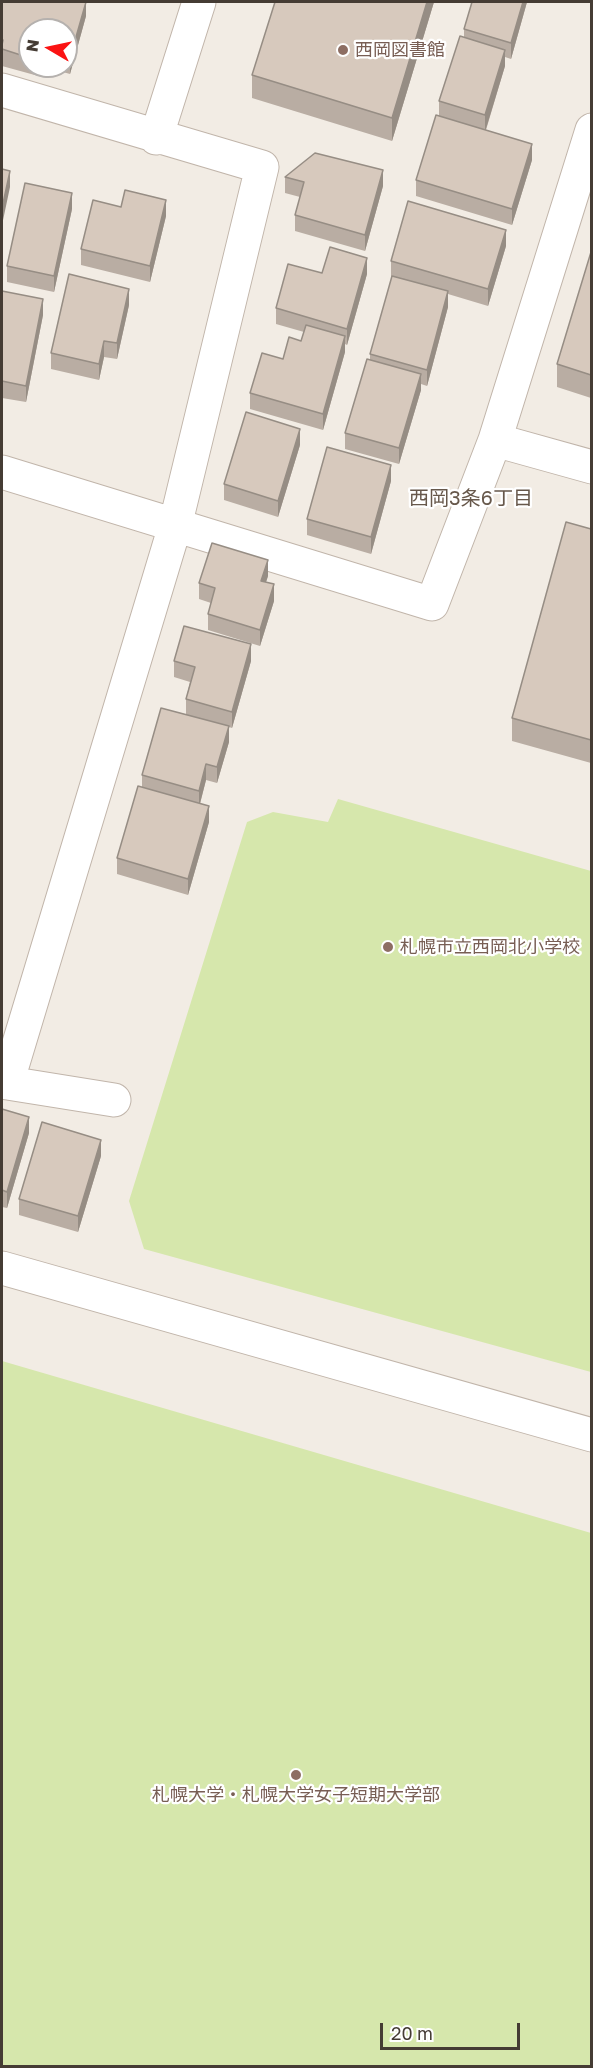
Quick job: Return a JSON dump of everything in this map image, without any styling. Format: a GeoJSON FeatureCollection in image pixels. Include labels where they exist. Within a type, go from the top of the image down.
{"type":"FeatureCollection","features":[{"type":"Feature","properties":{"kind":"street"},"geometry":{"type":"LineString","coordinates":[[156,138],[199,2]]}},
{"type":"Feature","properties":{"kind":"street"},"geometry":{"type":"LineString","coordinates":[[2,90],[156,138],[262,167],[175,526],[4,1082],[114,1100]]}},
{"type":"Feature","properties":{"kind":"street"},"geometry":{"type":"LineString","coordinates":[[2,472],[432,604],[495,440],[591,130]]}},
{"type":"Feature","properties":{"kind":"street"},"geometry":{"type":"LineString","coordinates":[[495,440],[591,467]]}},
{"type":"Feature","properties":{"kind":"street"},"geometry":{"type":"LineString","coordinates":[[2,1269],[591,1435]]}},
{"type":"Feature","properties":{"kind":"green space","name":"札幌市立西岡北小学校"},"geometry":{"type":"Polygon","coordinates":[[[338,799],[591,871],[591,1372],[144,1249],[129,1201],[247,822],[273,812],[328,822],[338,799]]]}},
{"type":"Feature","properties":{"kind":"green space","name":"札幌大学・札幌大学女子短期大学部"},"geometry":{"type":"Polygon","coordinates":[[[2,1361],[591,1533],[591,2066],[2,2066],[2,1361]]]}},
{"type":"Feature","properties":{"kind":"building"},"geometry":{"type":"Polygon","coordinates":[[[2,2],[86,2],[78,30],[78,18],[18,18],[18,54],[2,49],[2,2]]]}},
{"type":"Feature","properties":{"kind":"building","name":"西岡図書館"},"geometry":{"type":"Polygon","coordinates":[[[275,2],[427,2],[392,118],[252,75],[275,2]]]}},
{"type":"Feature","properties":{"kind":"building"},"geometry":{"type":"Polygon","coordinates":[[[472,2],[523,2],[511,43],[464,29],[472,2]]]}},
{"type":"Feature","properties":{"kind":"building"},"geometry":{"type":"Polygon","coordinates":[[[460,36],[505,50],[485,115],[439,101],[460,36]]]}},
{"type":"Feature","properties":{"kind":"building"},"geometry":{"type":"Polygon","coordinates":[[[436,115],[532,144],[512,209],[416,180],[436,115]]]}},
{"type":"Feature","properties":{"kind":"building"},"geometry":{"type":"Polygon","coordinates":[[[315,153],[383,170],[365,235],[295,215],[304,182],[285,177],[315,153]]]}},
{"type":"Feature","properties":{"kind":"building"},"geometry":{"type":"Polygon","coordinates":[[[2,169],[10,171],[2,208],[2,169]]]}},
{"type":"Feature","properties":{"kind":"building"},"geometry":{"type":"Polygon","coordinates":[[[25,183],[72,193],[54,276],[7,266],[25,183]]]}},
{"type":"Feature","properties":{"kind":"building"},"geometry":{"type":"Polygon","coordinates":[[[125,190],[166,200],[150,266],[81,249],[93,200],[121,207],[125,190]]]}},
{"type":"Feature","properties":{"kind":"building"},"geometry":{"type":"Polygon","coordinates":[[[408,201],[506,230],[488,289],[391,261],[408,201]]]}},
{"type":"Feature","properties":{"kind":"building"},"geometry":{"type":"Polygon","coordinates":[[[330,247],[367,258],[347,329],[276,308],[288,264],[322,273],[330,247]]]}},
{"type":"Feature","properties":{"kind":"building"},"geometry":{"type":"Polygon","coordinates":[[[591,252],[591,375],[557,364],[591,252]]]}},
{"type":"Feature","properties":{"kind":"building"},"geometry":{"type":"Polygon","coordinates":[[[69,274],[129,289],[117,343],[104,341],[99,364],[51,353],[69,274]]]}},
{"type":"Feature","properties":{"kind":"building"},"geometry":{"type":"Polygon","coordinates":[[[392,276],[448,291],[427,370],[370,354],[392,276]]]}},
{"type":"Feature","properties":{"kind":"building"},"geometry":{"type":"Polygon","coordinates":[[[2,291],[43,299],[26,386],[2,381],[2,291]]]}},
{"type":"Feature","properties":{"kind":"building"},"geometry":{"type":"Polygon","coordinates":[[[306,325],[345,336],[323,414],[250,393],[262,353],[283,359],[289,337],[301,341],[306,325]]]}},
{"type":"Feature","properties":{"kind":"building"},"geometry":{"type":"Polygon","coordinates":[[[367,359],[421,374],[399,448],[345,433],[367,359]]]}},
{"type":"Feature","properties":{"kind":"building"},"geometry":{"type":"Polygon","coordinates":[[[246,412],[300,429],[278,501],[224,484],[246,412]]]}},
{"type":"Feature","properties":{"kind":"building"},"geometry":{"type":"Polygon","coordinates":[[[327,447],[391,465],[371,537],[307,519],[327,447]]]}},
{"type":"Feature","properties":{"kind":"building"},"geometry":{"type":"Polygon","coordinates":[[[566,522],[591,529],[591,740],[512,718],[566,522]]]}},
{"type":"Feature","properties":{"kind":"building"},"geometry":{"type":"Polygon","coordinates":[[[212,543],[268,560],[261,581],[274,584],[260,630],[208,614],[215,588],[199,583],[212,543]]]}},
{"type":"Feature","properties":{"kind":"building"},"geometry":{"type":"Polygon","coordinates":[[[184,626],[251,644],[232,712],[186,699],[195,667],[174,661],[184,626]]]}},
{"type":"Feature","properties":{"kind":"building"},"geometry":{"type":"Polygon","coordinates":[[[161,708],[229,726],[217,767],[206,764],[199,791],[142,775],[161,708]]]}},
{"type":"Feature","properties":{"kind":"building"},"geometry":{"type":"Polygon","coordinates":[[[138,786],[209,806],[188,879],[117,858],[138,786]]]}},
{"type":"Feature","properties":{"kind":"building"},"geometry":{"type":"Polygon","coordinates":[[[2,1109],[29,1117],[7,1192],[2,1190],[2,1109]]]}},
{"type":"Feature","properties":{"kind":"building"},"geometry":{"type":"Polygon","coordinates":[[[42,1122],[101,1140],[78,1216],[19,1199],[42,1122]]]}},
{"type":"Feature","properties":{"kind":"place","name":"西岡図書館"},"geometry":{"type":"Point","coordinates":[343,50]}},
{"type":"Feature","properties":{"kind":"place","name":"札幌市立西岡北小学校"},"geometry":{"type":"Point","coordinates":[388,947]}},
{"type":"Feature","properties":{"kind":"place","name":"札幌大学・札幌大学女子短期大学部"},"geometry":{"type":"Point","coordinates":[296,1775]}},
{"type":"Feature","properties":{"kind":"district","name":"西岡3条6丁目"},"geometry":{"type":"Point","coordinates":[471,499]}}]}
